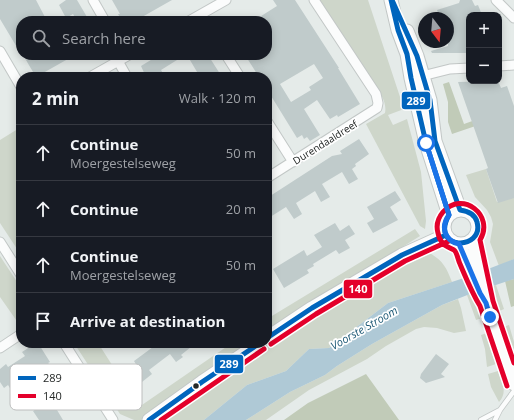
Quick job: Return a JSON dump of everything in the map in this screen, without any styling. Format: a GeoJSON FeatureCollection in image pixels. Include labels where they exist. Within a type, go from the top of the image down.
{"type":"FeatureCollection","features":[{"type":"Feature","properties":{"kind":"main road"},"geometry":{"type":"LineString","coordinates":[[391,0],[398,30],[417,77],[426,143],[455,213]]}},
{"type":"Feature","properties":{"kind":"main road"},"geometry":{"type":"LineString","coordinates":[[455,213],[469,213],[477,222],[477,232],[473,239],[466,243],[459,244],[451,241],[446,235],[444,224],[455,213]]}},
{"type":"Feature","properties":{"kind":"main road"},"geometry":{"type":"LineString","coordinates":[[272,335],[312,308],[402,255],[446,235]]}},
{"type":"Feature","properties":{"kind":"main road"},"geometry":{"type":"LineString","coordinates":[[473,239],[475,270],[514,384]]}},
{"type":"Feature","properties":{"kind":"main road"},"geometry":{"type":"LineString","coordinates":[[459,244],[475,270]]}},
{"type":"Feature","properties":{"kind":"main road"},"geometry":{"type":"LineString","coordinates":[[149,420],[253,348]]}},
{"type":"Feature","properties":{"kind":"street"},"geometry":{"type":"LineString","coordinates":[[93,0],[102,16]]}},
{"type":"Feature","properties":{"kind":"street"},"geometry":{"type":"LineString","coordinates":[[206,16],[226,0]]}},
{"type":"Feature","properties":{"kind":"street","name":"Durendaaldreef"},"geometry":{"type":"LineString","coordinates":[[272,175],[377,108],[378,103],[376,94],[314,0]]}},
{"type":"Feature","properties":{"kind":"street"},"geometry":{"type":"LineString","coordinates":[[496,0],[514,18]]}},
{"type":"Feature","properties":{"kind":"street"},"geometry":{"type":"LineString","coordinates":[[0,51],[16,78]]}},
{"type":"Feature","properties":{"kind":"street"},"geometry":{"type":"LineString","coordinates":[[98,72],[119,60]]}},
{"type":"Feature","properties":{"kind":"street"},"geometry":{"type":"LineString","coordinates":[[124,60],[126,72]]}},
{"type":"Feature","properties":{"kind":"street"},"geometry":{"type":"LineString","coordinates":[[229,60],[237,72]]}},
{"type":"Feature","properties":{"kind":"street"},"geometry":{"type":"LineString","coordinates":[[502,66],[514,65]]}},
{"type":"Feature","properties":{"kind":"street"},"geometry":{"type":"LineString","coordinates":[[417,77],[450,69],[466,68]]}},
{"type":"Feature","properties":{"kind":"street"},"geometry":{"type":"LineString","coordinates":[[272,128],[293,162]]}},
{"type":"Feature","properties":{"kind":"street"},"geometry":{"type":"LineString","coordinates":[[0,242],[16,267]]}},
{"type":"Feature","properties":{"kind":"street"},"geometry":{"type":"LineString","coordinates":[[0,348],[16,337]]}},
{"type":"Feature","properties":{"kind":"street"},"geometry":{"type":"LineString","coordinates":[[67,348],[77,364]]}},
{"type":"Feature","properties":{"kind":"street"},"geometry":{"type":"LineString","coordinates":[[107,410],[113,420]]}},
{"type":"Feature","properties":{"kind":"lane"},"geometry":{"type":"LineString","coordinates":[[495,420],[500,410],[514,392]]}},
{"type":"Feature","properties":{"kind":"lane"},"geometry":{"type":"LineString","coordinates":[[482,420],[500,410]]}},
{"type":"Feature","properties":{"kind":"shaded area"},"geometry":{"type":"Polygon","coordinates":[[[319,0],[368,0],[404,109],[388,115],[393,125],[407,119],[421,172],[426,221],[425,229],[420,226],[366,124],[385,113],[385,106],[382,96],[319,0]]]}},
{"type":"Feature","properties":{"kind":"shaded area"},"geometry":{"type":"Polygon","coordinates":[[[16,130],[16,247],[0,223],[0,140],[16,130]]]}},
{"type":"Feature","properties":{"kind":"shaded area"},"geometry":{"type":"Polygon","coordinates":[[[486,169],[497,202],[514,197],[514,259],[499,266],[490,242],[493,224],[491,217],[487,210],[475,197],[466,175],[486,169]]]}},
{"type":"Feature","properties":{"kind":"shaded area"},"geometry":{"type":"Polygon","coordinates":[[[415,229],[420,236],[272,329],[272,316],[415,229]]]}},
{"type":"Feature","properties":{"kind":"shaded area"},"geometry":{"type":"Polygon","coordinates":[[[428,252],[443,264],[452,282],[388,303],[329,348],[309,349],[286,371],[247,385],[204,420],[165,420],[225,374],[263,348],[272,348],[272,342],[283,335],[323,310],[428,252]]]}},
{"type":"Feature","properties":{"kind":"shaded area"},"geometry":{"type":"Polygon","coordinates":[[[0,256],[16,280],[16,320],[0,297],[0,256]]]}},
{"type":"Feature","properties":{"kind":"shaded area"},"geometry":{"type":"Polygon","coordinates":[[[496,285],[504,309],[495,313],[488,288],[496,285]]]}},
{"type":"Feature","properties":{"kind":"shaded area"},"geometry":{"type":"Polygon","coordinates":[[[475,292],[485,317],[476,320],[467,295],[475,292]]]}},
{"type":"Feature","properties":{"kind":"shaded area"},"geometry":{"type":"Polygon","coordinates":[[[458,299],[466,331],[454,333],[437,328],[424,327],[416,329],[367,359],[309,390],[266,420],[246,420],[290,392],[325,375],[372,344],[442,305],[458,299]]]}},
{"type":"Feature","properties":{"kind":"shaded area"},"geometry":{"type":"Polygon","coordinates":[[[509,325],[514,342],[514,368],[500,328],[509,325]]]}},
{"type":"Feature","properties":{"kind":"shaded area"},"geometry":{"type":"Polygon","coordinates":[[[490,332],[490,348],[496,364],[487,367],[485,349],[481,335],[490,332]]]}},
{"type":"Feature","properties":{"kind":"shaded area"},"geometry":{"type":"Polygon","coordinates":[[[77,348],[101,348],[111,364],[88,364],[77,348]]]}},
{"type":"Feature","properties":{"kind":"shaded area"},"geometry":{"type":"Polygon","coordinates":[[[225,348],[243,348],[141,420],[134,420],[120,414],[117,410],[142,410],[142,405],[225,348]]]}},
{"type":"Feature","properties":{"kind":"shaded area"},"geometry":{"type":"Polygon","coordinates":[[[498,371],[504,391],[499,402],[491,387],[488,374],[498,371]]]}},
{"type":"Feature","properties":{"kind":"green space"},"geometry":{"type":"Polygon","coordinates":[[[449,82],[464,124],[514,106],[514,113],[452,134],[448,122],[448,102],[443,84],[449,82]]]}},
{"type":"Feature","properties":{"kind":"green space"},"geometry":{"type":"Polygon","coordinates":[[[514,279],[514,306],[511,307],[505,281],[514,279]]]}},
{"type":"Feature","properties":{"kind":"green space"},"geometry":{"type":"Polygon","coordinates":[[[366,374],[399,420],[284,420],[308,403],[366,374]]]}},
{"type":"Feature","properties":{"kind":"water","name":"Voorste Stroom"},"geometry":{"type":"Polygon","coordinates":[[[514,259],[514,279],[442,305],[372,344],[325,375],[290,392],[246,420],[204,420],[247,385],[286,371],[309,349],[329,348],[388,303],[470,276],[514,259]]]}},
{"type":"Feature","properties":{"kind":"building"},"geometry":{"type":"Polygon","coordinates":[[[0,0],[36,0],[44,16],[16,16],[16,46],[0,19],[0,0]]]}},
{"type":"Feature","properties":{"kind":"building"},"geometry":{"type":"Polygon","coordinates":[[[66,0],[77,0],[86,16],[74,16],[73,14],[65,16],[59,5],[66,0]]]}},
{"type":"Feature","properties":{"kind":"building"},"geometry":{"type":"Polygon","coordinates":[[[112,0],[172,0],[144,16],[119,16],[118,14],[120,14],[112,0]]]}},
{"type":"Feature","properties":{"kind":"building"},"geometry":{"type":"Polygon","coordinates":[[[273,0],[295,0],[339,68],[360,104],[338,117],[337,115],[330,119],[317,100],[304,109],[320,135],[310,141],[307,137],[304,139],[302,135],[297,138],[272,97],[272,72],[256,72],[248,60],[272,60],[272,16],[261,16],[277,6],[273,0]],[[314,64],[280,84],[291,102],[311,90],[309,87],[323,78],[314,64]]]}},
{"type":"Feature","properties":{"kind":"building"},"geometry":{"type":"Polygon","coordinates":[[[460,0],[472,0],[475,6],[478,5],[481,12],[466,12],[466,53],[432,53],[431,51],[441,48],[454,48],[454,12],[438,12],[437,10],[459,3],[460,0]]]}},
{"type":"Feature","properties":{"kind":"building"},"geometry":{"type":"Polygon","coordinates":[[[26,60],[66,60],[45,72],[33,72],[26,60]]]}},
{"type":"Feature","properties":{"kind":"building"},"geometry":{"type":"Polygon","coordinates":[[[151,60],[177,60],[161,70],[162,72],[144,72],[141,66],[151,60]]]}},
{"type":"Feature","properties":{"kind":"building"},"geometry":{"type":"Polygon","coordinates":[[[190,60],[211,60],[219,72],[197,72],[190,60]]]}},
{"type":"Feature","properties":{"kind":"building"},"geometry":{"type":"Polygon","coordinates":[[[458,82],[466,82],[466,84],[499,84],[501,88],[507,86],[514,106],[514,198],[498,203],[486,169],[488,168],[458,82]]]}},
{"type":"Feature","properties":{"kind":"building"},"geometry":{"type":"Polygon","coordinates":[[[359,139],[369,154],[355,164],[356,166],[352,169],[358,179],[349,184],[342,172],[322,184],[330,197],[321,202],[315,191],[296,203],[302,214],[294,219],[286,207],[272,216],[272,195],[332,156],[342,154],[340,151],[359,139]]]}},
{"type":"Feature","properties":{"kind":"building"},"geometry":{"type":"Polygon","coordinates":[[[395,191],[401,200],[390,207],[398,220],[373,233],[367,223],[374,219],[367,207],[395,191]]]}},
{"type":"Feature","properties":{"kind":"building"},"geometry":{"type":"Polygon","coordinates":[[[335,223],[340,231],[349,225],[355,234],[345,240],[350,248],[339,254],[336,250],[313,264],[314,266],[307,270],[309,273],[284,288],[273,269],[304,250],[307,256],[322,247],[314,235],[335,223]]]}},
{"type":"Feature","properties":{"kind":"building"},"geometry":{"type":"Polygon","coordinates":[[[28,348],[41,348],[50,362],[48,363],[49,364],[13,364],[25,356],[22,352],[28,348]]]}},
{"type":"Feature","properties":{"kind":"building"},"geometry":{"type":"Polygon","coordinates":[[[152,348],[190,348],[181,355],[183,357],[176,362],[170,354],[149,370],[152,374],[142,382],[142,364],[136,364],[134,361],[152,348]]]}},
{"type":"Feature","properties":{"kind":"building"},"geometry":{"type":"Polygon","coordinates":[[[436,354],[449,364],[441,374],[445,377],[426,383],[420,378],[421,374],[436,354]]]}},
{"type":"Feature","properties":{"kind":"building"},"geometry":{"type":"Polygon","coordinates":[[[6,364],[8,367],[10,366],[10,388],[8,385],[4,388],[0,382],[0,369],[6,364]]]}},
{"type":"Feature","properties":{"kind":"building"},"geometry":{"type":"Polygon","coordinates":[[[57,410],[63,420],[39,420],[33,411],[57,410]]]}},
{"type":"Feature","properties":{"kind":"transit line","name":"289"},"geometry":{"type":"LineString","coordinates":[[391,0],[398,30],[407,54],[426,143],[449,215],[445,227],[446,235],[451,241],[458,243],[466,242],[473,238],[477,232],[477,222],[470,213],[460,210],[435,141],[430,100],[417,56],[392,0]]}},
{"type":"Feature","properties":{"kind":"transit line","name":"140"},"geometry":{"type":"LineString","coordinates":[[507,386],[480,306],[469,285],[456,252],[442,243],[438,235],[437,225],[441,214],[451,206],[459,204],[467,205],[474,208],[480,214],[483,222],[483,231],[480,240],[493,301],[514,363]]}},
{"type":"Feature","properties":{"kind":"transit line","name":"289"},"geometry":{"type":"LineString","coordinates":[[272,335],[312,308],[402,255],[446,235]]}},
{"type":"Feature","properties":{"kind":"transit line","name":"140"},"geometry":{"type":"LineString","coordinates":[[272,343],[316,314],[405,261],[449,241]]}},
{"type":"Feature","properties":{"kind":"transit line","name":"289"},"geometry":{"type":"LineString","coordinates":[[149,420],[253,348]]}},
{"type":"Feature","properties":{"kind":"transit line","name":"140"},"geometry":{"type":"LineString","coordinates":[[161,420],[264,349]]}},
{"type":"Feature","properties":{"kind":"route"},"geometry":{"type":"LineString","coordinates":[[426,143],[449,215],[444,224],[446,235],[451,241],[459,244],[480,293],[486,303],[490,317]]}}]}
